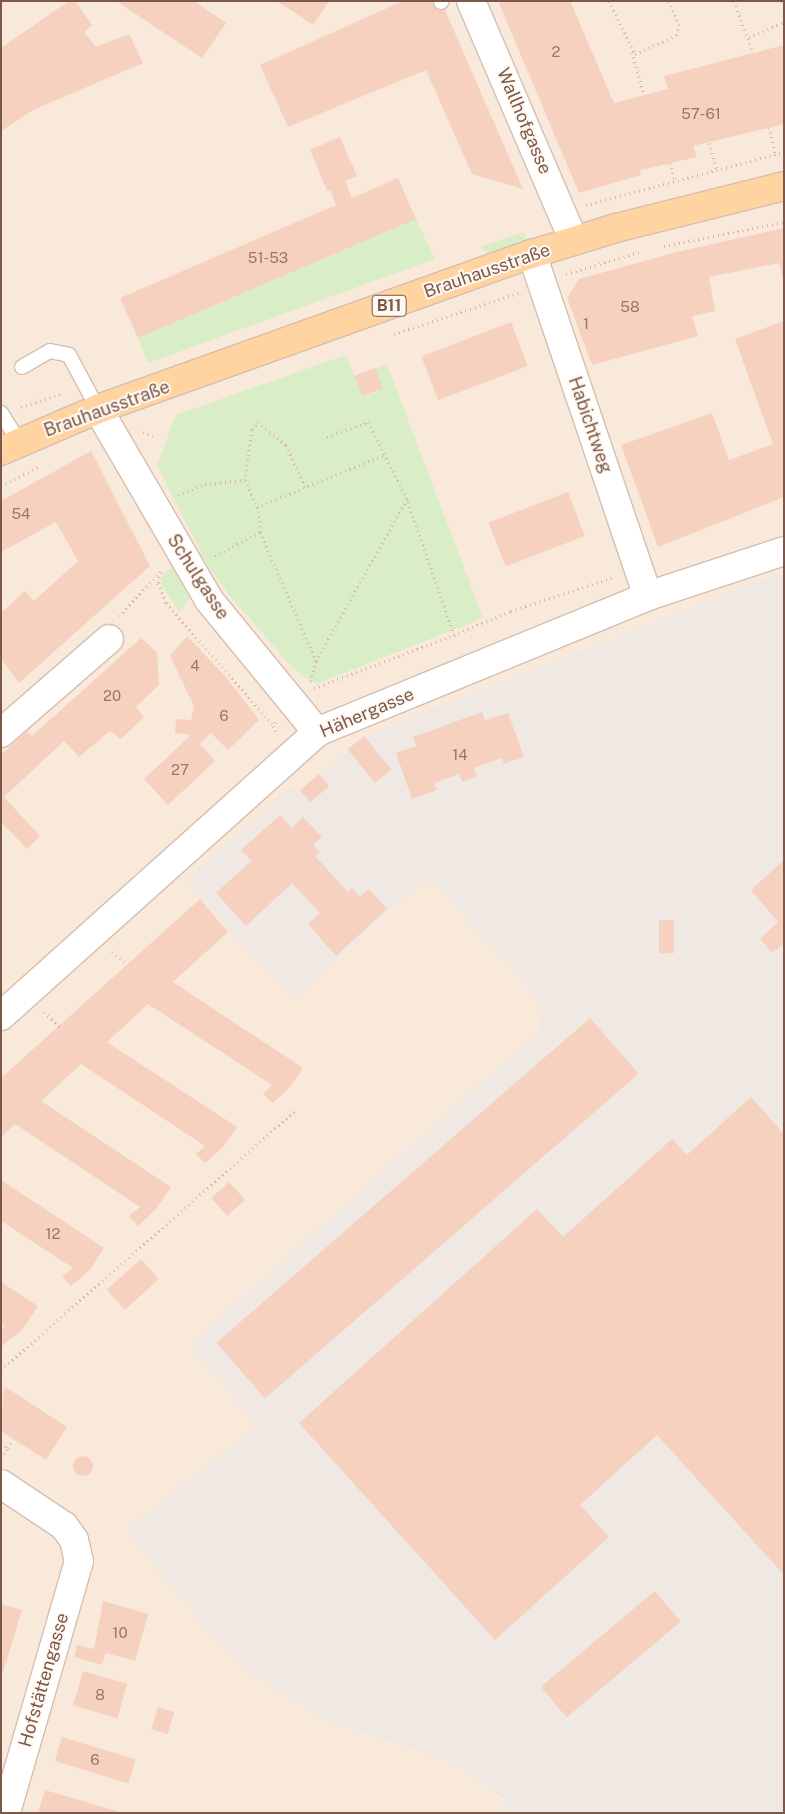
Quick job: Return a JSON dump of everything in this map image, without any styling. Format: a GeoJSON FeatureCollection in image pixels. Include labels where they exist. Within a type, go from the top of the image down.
{"type":"FeatureCollection","features":[{"type":"Feature","properties":{"kind":"main road","name":"Brauhausstraße"},"geometry":{"type":"LineString","coordinates":[[10,447],[98,409],[532,254],[784,186]]}},
{"type":"Feature","properties":{"kind":"street","name":"Wallhofgasse"},"geometry":{"type":"LineString","coordinates":[[471,1],[574,242]]}},
{"type":"Feature","properties":{"kind":"street","name":"Habichtweg"},"geometry":{"type":"LineString","coordinates":[[532,254],[531,286],[648,596]]}},
{"type":"Feature","properties":{"kind":"street","name":"Schulgasse"},"geometry":{"type":"LineString","coordinates":[[98,409],[209,600],[317,732]]}},
{"type":"Feature","properties":{"kind":"street","name":"Hähergasse"},"geometry":{"type":"LineString","coordinates":[[1,1016],[317,732],[648,596],[784,551]]}},
{"type":"Feature","properties":{"kind":"street"},"geometry":{"type":"LineString","coordinates":[[1,733],[109,639]]}},
{"type":"Feature","properties":{"kind":"street","name":"Hofstättengasse"},"geometry":{"type":"LineString","coordinates":[[1,1484],[64,1526],[76,1548],[78,1568],[6,1813]]}},
{"type":"Feature","properties":{"kind":"lane"},"geometry":{"type":"LineString","coordinates":[[22,367],[50,351],[69,355],[98,409]]}},
{"type":"Feature","properties":{"kind":"lane"},"geometry":{"type":"LineString","coordinates":[[1,413],[10,447]]}},
{"type":"Feature","properties":{"kind":"path"},"geometry":{"type":"LineString","coordinates":[[609,1],[632,52],[644,95]]}},
{"type":"Feature","properties":{"kind":"path"},"geometry":{"type":"LineString","coordinates":[[632,52],[635,54],[677,35],[679,25],[669,1]]}},
{"type":"Feature","properties":{"kind":"path"},"geometry":{"type":"LineString","coordinates":[[734,1],[749,37],[753,53]]}},
{"type":"Feature","properties":{"kind":"path"},"geometry":{"type":"LineString","coordinates":[[749,37],[784,22]]}},
{"type":"Feature","properties":{"kind":"path"},"geometry":{"type":"LineString","coordinates":[[769,128],[775,154]]}},
{"type":"Feature","properties":{"kind":"path"},"geometry":{"type":"LineString","coordinates":[[709,142],[717,171]]}},
{"type":"Feature","properties":{"kind":"path"},"geometry":{"type":"LineString","coordinates":[[670,163],[675,182]]}},
{"type":"Feature","properties":{"kind":"path"},"geometry":{"type":"LineString","coordinates":[[658,247],[784,222]]}},
{"type":"Feature","properties":{"kind":"path"},"geometry":{"type":"LineString","coordinates":[[384,336],[531,286],[649,249]]}},
{"type":"Feature","properties":{"kind":"path"},"geometry":{"type":"LineString","coordinates":[[524,301],[531,286]]}},
{"type":"Feature","properties":{"kind":"path"},"geometry":{"type":"LineString","coordinates":[[305,487],[286,445],[258,422],[252,429],[245,480],[257,507],[260,532],[316,661]]}},
{"type":"Feature","properties":{"kind":"path"},"geometry":{"type":"LineString","coordinates":[[327,437],[368,422],[406,499],[454,635]]}},
{"type":"Feature","properties":{"kind":"path"},"geometry":{"type":"LineString","coordinates":[[257,507],[384,455]]}},
{"type":"Feature","properties":{"kind":"path"},"geometry":{"type":"LineString","coordinates":[[168,499],[205,484],[245,480]]}},
{"type":"Feature","properties":{"kind":"path"},"geometry":{"type":"LineString","coordinates":[[308,687],[316,661],[406,499]]}},
{"type":"Feature","properties":{"kind":"path"},"geometry":{"type":"LineString","coordinates":[[206,560],[260,532]]}},
{"type":"Feature","properties":{"kind":"path"},"geometry":{"type":"LineString","coordinates":[[109,639],[120,612],[161,571]]}},
{"type":"Feature","properties":{"kind":"path"},"geometry":{"type":"LineString","coordinates":[[306,692],[623,573]]}},
{"type":"Feature","properties":{"kind":"path"},"geometry":{"type":"LineString","coordinates":[[106,946],[128,964]]}},
{"type":"Feature","properties":{"kind":"path"},"geometry":{"type":"LineString","coordinates":[[38,1007],[59,1026]]}},
{"type":"Feature","properties":{"kind":"path"},"geometry":{"type":"LineString","coordinates":[[1,1370],[296,1110]]}},
{"type":"Feature","properties":{"kind":"path"},"geometry":{"type":"LineString","coordinates":[[1,1458],[13,1439]]}},
{"type":"Feature","properties":{"kind":"path"},"geometry":{"type":"LineString","coordinates":[[1,1443],[8,1448]]}},
{"type":"Feature","properties":{"kind":"shaded area"},"geometry":{"type":"Polygon","coordinates":[[[1,1],[784,1],[784,571],[364,736],[300,790],[294,999],[420,882],[436,884],[543,1005],[539,1031],[190,1345],[259,1426],[126,1531],[331,1723],[452,1761],[505,1802],[502,1813],[1,1813],[1,1]],[[172,566],[161,585],[173,605],[188,603],[190,599],[172,566]]]}},
{"type":"Feature","properties":{"kind":"shaded area"},"geometry":{"type":"Polygon","coordinates":[[[784,571],[784,1813],[502,1813],[505,1801],[452,1761],[331,1723],[256,1676],[204,1625],[126,1531],[258,1426],[190,1345],[539,1031],[543,1005],[436,884],[420,882],[294,999],[185,882],[288,788],[300,790],[364,736],[784,571]]]}},
{"type":"Feature","properties":{"kind":"green space"},"geometry":{"type":"Polygon","coordinates":[[[416,219],[435,259],[148,363],[138,338],[416,219]]]}},
{"type":"Feature","properties":{"kind":"green space"},"geometry":{"type":"Polygon","coordinates":[[[524,232],[528,243],[496,254],[489,254],[480,247],[524,232]]]}},
{"type":"Feature","properties":{"kind":"green space"},"geometry":{"type":"Polygon","coordinates":[[[346,355],[363,397],[383,389],[375,368],[387,364],[483,618],[316,684],[302,676],[288,663],[230,596],[207,564],[157,465],[176,415],[346,355]]]}},
{"type":"Feature","properties":{"kind":"green space"},"geometry":{"type":"Polygon","coordinates":[[[172,566],[190,599],[179,612],[161,585],[162,577],[172,566]]]}},
{"type":"Feature","properties":{"kind":"building"},"geometry":{"type":"Polygon","coordinates":[[[69,1],[75,1],[92,25],[84,32],[96,47],[129,34],[143,63],[33,110],[1,131],[1,48],[69,1]]]}},
{"type":"Feature","properties":{"kind":"building"},"geometry":{"type":"Polygon","coordinates":[[[116,1],[194,1],[226,23],[202,58],[116,1]]]}},
{"type":"Feature","properties":{"kind":"building"},"geometry":{"type":"Polygon","coordinates":[[[277,1],[329,1],[313,25],[277,1]]]}},
{"type":"Feature","properties":{"kind":"building"},"geometry":{"type":"Polygon","coordinates":[[[403,1],[441,1],[523,189],[472,174],[426,70],[288,127],[260,65],[403,1]]]}},
{"type":"Feature","properties":{"kind":"building"},"geometry":{"type":"Polygon","coordinates":[[[498,1],[570,1],[614,103],[668,89],[664,76],[784,45],[784,124],[693,146],[697,157],[640,170],[641,175],[579,193],[498,1]]]}},
{"type":"Feature","properties":{"kind":"building"},"geometry":{"type":"Polygon","coordinates":[[[340,137],[357,176],[345,181],[352,198],[398,178],[416,219],[138,338],[120,298],[336,205],[330,190],[327,191],[310,150],[340,137]]]}},
{"type":"Feature","properties":{"kind":"building"},"geometry":{"type":"Polygon","coordinates":[[[784,228],[784,284],[779,263],[709,277],[715,311],[692,316],[698,336],[592,365],[567,298],[579,279],[677,252],[784,228]]]}},
{"type":"Feature","properties":{"kind":"building"},"geometry":{"type":"Polygon","coordinates":[[[784,321],[784,497],[658,547],[621,445],[712,413],[729,460],[773,444],[735,339],[784,321]]]}},
{"type":"Feature","properties":{"kind":"building"},"geometry":{"type":"Polygon","coordinates":[[[511,322],[528,366],[438,400],[421,356],[511,322]]]}},
{"type":"Feature","properties":{"kind":"building"},"geometry":{"type":"Polygon","coordinates":[[[375,368],[383,389],[362,396],[354,376],[375,368]]]}},
{"type":"Feature","properties":{"kind":"building"},"geometry":{"type":"Polygon","coordinates":[[[91,451],[150,566],[19,683],[1,659],[1,613],[25,591],[34,601],[78,561],[56,522],[1,552],[1,501],[91,451]]]}},
{"type":"Feature","properties":{"kind":"building"},"geometry":{"type":"Polygon","coordinates":[[[568,492],[585,536],[505,566],[489,522],[568,492]]]}},
{"type":"Feature","properties":{"kind":"building"},"geometry":{"type":"Polygon","coordinates":[[[187,636],[225,676],[259,720],[228,750],[211,733],[200,744],[215,761],[168,805],[144,779],[191,735],[175,733],[176,719],[191,720],[194,706],[170,656],[187,636]]]}},
{"type":"Feature","properties":{"kind":"building"},"geometry":{"type":"Polygon","coordinates":[[[141,638],[157,652],[159,685],[136,707],[144,717],[121,739],[110,731],[79,757],[64,741],[4,797],[40,836],[27,849],[1,822],[1,755],[27,731],[32,736],[141,638]]]}},
{"type":"Feature","properties":{"kind":"building"},"geometry":{"type":"Polygon","coordinates":[[[482,712],[485,720],[508,713],[524,757],[504,764],[502,758],[474,768],[477,776],[462,782],[459,774],[434,783],[437,790],[412,799],[396,753],[416,746],[413,737],[482,712]]]}},
{"type":"Feature","properties":{"kind":"building"},"geometry":{"type":"Polygon","coordinates":[[[364,736],[391,769],[375,783],[348,749],[364,736]]]}},
{"type":"Feature","properties":{"kind":"building"},"geometry":{"type":"Polygon","coordinates":[[[319,774],[329,786],[310,802],[300,790],[319,774]]]}},
{"type":"Feature","properties":{"kind":"building"},"geometry":{"type":"Polygon","coordinates":[[[280,815],[292,828],[303,817],[322,837],[313,845],[320,852],[315,856],[348,892],[352,888],[360,897],[369,889],[387,909],[336,956],[308,924],[320,913],[292,883],[246,926],[216,893],[251,861],[241,850],[280,815]]]}},
{"type":"Feature","properties":{"kind":"building"},"geometry":{"type":"Polygon","coordinates":[[[784,860],[784,943],[772,953],[760,939],[778,922],[751,890],[784,860]]]}},
{"type":"Feature","properties":{"kind":"building"},"geometry":{"type":"Polygon","coordinates":[[[200,899],[228,932],[173,982],[303,1068],[291,1086],[273,1103],[263,1094],[272,1085],[148,1004],[107,1042],[237,1127],[224,1146],[205,1163],[196,1154],[205,1146],[81,1064],[41,1101],[171,1187],[156,1209],[138,1226],[129,1216],[140,1207],[15,1124],[1,1137],[1,1078],[200,899]]]}},
{"type":"Feature","properties":{"kind":"building"},"geometry":{"type":"Polygon","coordinates":[[[659,920],[674,920],[674,953],[659,953],[659,920]]]}},
{"type":"Feature","properties":{"kind":"building"},"geometry":{"type":"Polygon","coordinates":[[[590,1018],[639,1074],[265,1399],[216,1343],[590,1018]]]}},
{"type":"Feature","properties":{"kind":"building"},"geometry":{"type":"Polygon","coordinates":[[[751,1097],[784,1134],[784,1575],[657,1435],[580,1505],[609,1537],[495,1640],[299,1423],[537,1209],[563,1237],[672,1139],[687,1155],[751,1097]]]}},
{"type":"Feature","properties":{"kind":"building"},"geometry":{"type":"Polygon","coordinates":[[[1,1180],[104,1248],[90,1270],[71,1286],[62,1277],[73,1268],[1,1221],[1,1180]]]}},
{"type":"Feature","properties":{"kind":"building"},"geometry":{"type":"Polygon","coordinates":[[[229,1182],[245,1200],[227,1216],[211,1198],[229,1182]]]}},
{"type":"Feature","properties":{"kind":"building"},"geometry":{"type":"Polygon","coordinates":[[[141,1259],[159,1279],[125,1310],[107,1290],[141,1259]]]}},
{"type":"Feature","properties":{"kind":"building"},"geometry":{"type":"Polygon","coordinates":[[[1,1282],[38,1306],[23,1329],[1,1347],[1,1329],[5,1326],[1,1324],[1,1282]]]}},
{"type":"Feature","properties":{"kind":"building"},"geometry":{"type":"Polygon","coordinates":[[[4,1386],[67,1427],[46,1460],[1,1431],[4,1386]]]}},
{"type":"Feature","properties":{"kind":"building"},"geometry":{"type":"Polygon","coordinates":[[[83,1456],[90,1459],[93,1466],[90,1473],[83,1476],[76,1473],[73,1466],[76,1459],[83,1456]]]}},
{"type":"Feature","properties":{"kind":"building"},"geometry":{"type":"Polygon","coordinates":[[[655,1591],[681,1622],[567,1717],[541,1687],[655,1591]]]}},
{"type":"Feature","properties":{"kind":"building"},"geometry":{"type":"Polygon","coordinates":[[[103,1601],[148,1614],[135,1661],[106,1653],[102,1665],[74,1657],[77,1645],[94,1649],[103,1601]]]}},
{"type":"Feature","properties":{"kind":"building"},"geometry":{"type":"Polygon","coordinates":[[[1,1604],[22,1610],[3,1672],[1,1671],[1,1604]]]}},
{"type":"Feature","properties":{"kind":"building"},"geometry":{"type":"Polygon","coordinates":[[[83,1671],[127,1684],[117,1718],[73,1706],[83,1671]]]}},
{"type":"Feature","properties":{"kind":"building"},"geometry":{"type":"Polygon","coordinates":[[[158,1707],[174,1712],[168,1734],[151,1729],[158,1707]]]}},
{"type":"Feature","properties":{"kind":"building"},"geometry":{"type":"Polygon","coordinates":[[[62,1737],[136,1760],[128,1783],[55,1761],[62,1737]]]}},
{"type":"Feature","properties":{"kind":"building"},"geometry":{"type":"Polygon","coordinates":[[[45,1790],[120,1812],[120,1813],[38,1813],[45,1790]]]}}]}
